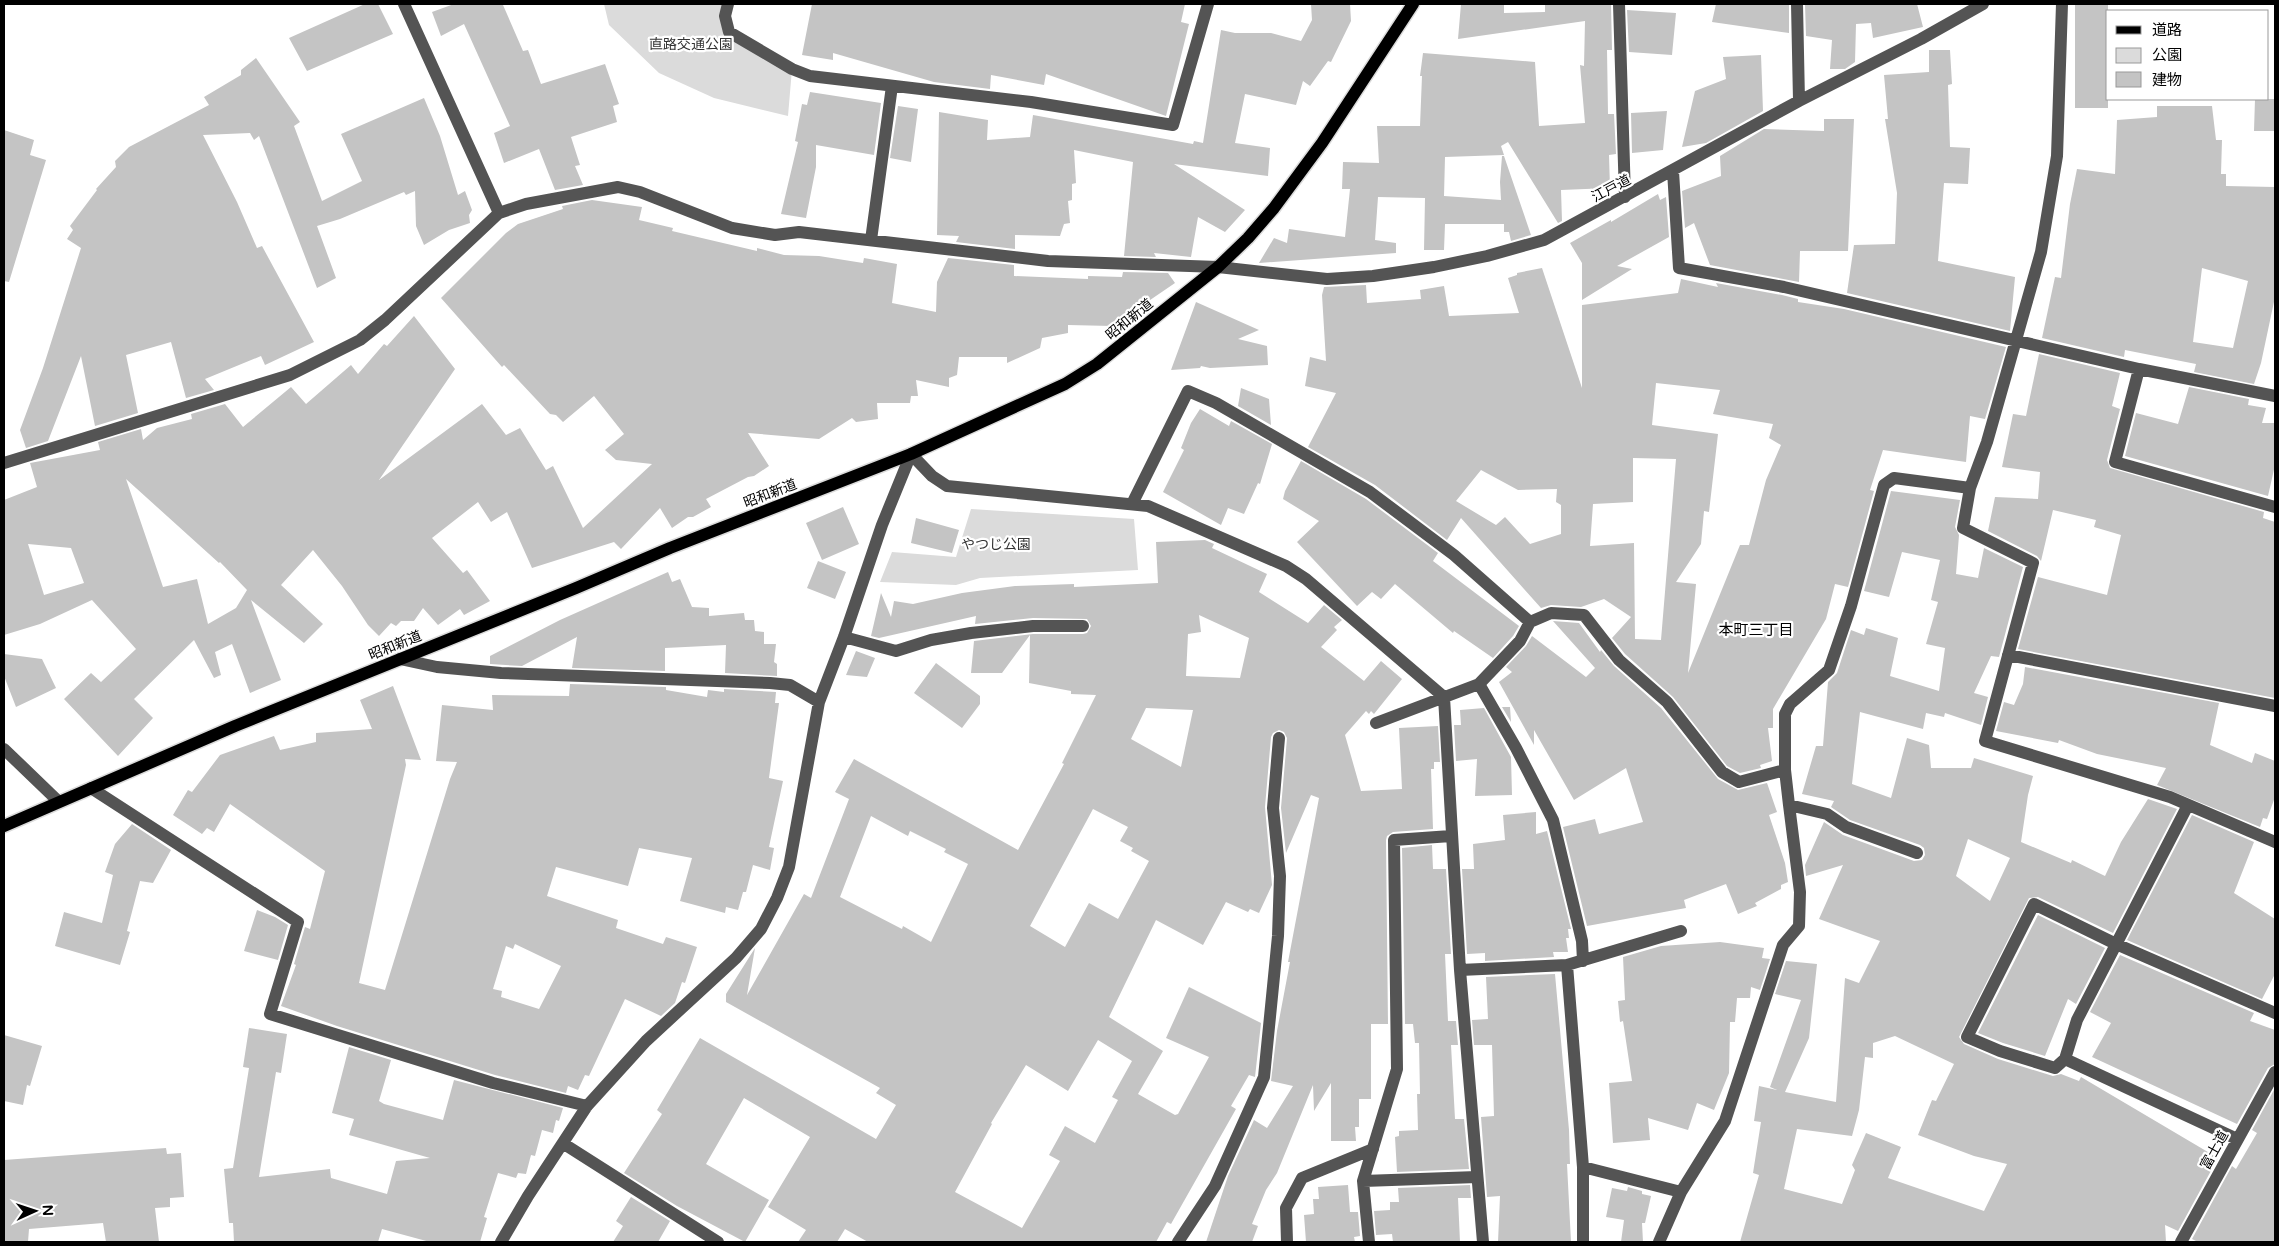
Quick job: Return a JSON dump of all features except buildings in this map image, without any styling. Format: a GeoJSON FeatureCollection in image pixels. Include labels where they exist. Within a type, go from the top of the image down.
{"type":"FeatureCollection","features":[{"type":"Feature","properties":{"kind":"main road","name":"昭和新道"},"geometry":{"type":"LineString","coordinates":[[4,826],[235,726],[670,548],[911,454],[1065,384],[1097,364],[1218,267],[1248,238],[1322,143],[1413,4]]}},
{"type":"Feature","properties":{"kind":"street"},"geometry":{"type":"LineString","coordinates":[[4,463],[290,375],[360,340],[385,320],[499,213],[404,4]]}},
{"type":"Feature","properties":{"kind":"street"},"geometry":{"type":"LineString","coordinates":[[728,4],[725,16],[730,32],[792,69],[810,76],[1031,102],[1173,125],[1208,4]]}},
{"type":"Feature","properties":{"kind":"street"},"geometry":{"type":"LineString","coordinates":[[1620,4],[1625,197]]}},
{"type":"Feature","properties":{"kind":"street"},"geometry":{"type":"LineString","coordinates":[[1797,4],[1799,101]]}},
{"type":"Feature","properties":{"kind":"street","name":"江戸道"},"geometry":{"type":"LineString","coordinates":[[499,213],[526,204],[618,187],[640,192],[732,228],[775,235],[799,232],[1048,261],[1218,267],[1327,279],[1373,276],[1434,267],[1487,256],[1544,240],[1799,101],[1922,39],[1982,4]]}},
{"type":"Feature","properties":{"kind":"street"},"geometry":{"type":"LineString","coordinates":[[2062,4],[2057,156],[2041,252],[1987,442],[1970,488],[1963,528],[2033,563],[1986,741],[2160,794],[2275,842]]}},
{"type":"Feature","properties":{"kind":"street"},"geometry":{"type":"LineString","coordinates":[[871,240],[892,86]]}},
{"type":"Feature","properties":{"kind":"street"},"geometry":{"type":"LineString","coordinates":[[1673,171],[1679,268],[1784,287],[2139,369],[2275,396]]}},
{"type":"Feature","properties":{"kind":"street"},"geometry":{"type":"LineString","coordinates":[[2139,369],[2115,462],[2275,507]]}},
{"type":"Feature","properties":{"kind":"street"},"geometry":{"type":"LineString","coordinates":[[1132,504],[1188,391],[1216,403],[1370,492],[1454,555],[1530,622]]}},
{"type":"Feature","properties":{"kind":"street"},"geometry":{"type":"LineString","coordinates":[[501,1242],[528,1196],[564,1144],[587,1106],[646,1041],[736,958],[760,929],[777,898],[789,867],[819,702],[844,637],[882,525],[911,454],[932,476],[947,486],[1148,506],[1286,566],[1306,579],[1444,697],[1460,970],[1482,1242]]}},
{"type":"Feature","properties":{"kind":"street"},"geometry":{"type":"LineString","coordinates":[[1659,1242],[1681,1192],[1726,1121],[1783,945],[1799,926],[1800,892],[1785,770],[1785,714],[1790,704],[1829,670],[1850,606],[1884,485],[1894,478],[1970,488]]}},
{"type":"Feature","properties":{"kind":"street"},"geometry":{"type":"LineString","coordinates":[[1376,723],[1479,684],[1520,641],[1530,622],[1552,613],[1584,615],[1619,660],[1667,702],[1722,772],[1739,782],[1785,770]]}},
{"type":"Feature","properties":{"kind":"street"},"geometry":{"type":"LineString","coordinates":[[844,637],[896,651],[931,640],[971,633],[1033,626],[1083,626]]}},
{"type":"Feature","properties":{"kind":"street"},"geometry":{"type":"LineString","coordinates":[[2008,655],[2275,706]]}},
{"type":"Feature","properties":{"kind":"street"},"geometry":{"type":"LineString","coordinates":[[400,659],[437,667],[501,673],[770,683],[790,686],[819,702]]}},
{"type":"Feature","properties":{"kind":"street"},"geometry":{"type":"LineString","coordinates":[[1479,684],[1516,748],[1553,820],[1582,941],[1583,961]]}},
{"type":"Feature","properties":{"kind":"street"},"geometry":{"type":"LineString","coordinates":[[1178,1242],[1215,1186],[1264,1077],[1278,936],[1280,876],[1274,808],[1279,738]]}},
{"type":"Feature","properties":{"kind":"street"},"geometry":{"type":"LineString","coordinates":[[4,749],[58,801]]}},
{"type":"Feature","properties":{"kind":"street"},"geometry":{"type":"LineString","coordinates":[[91,788],[298,922],[270,1014],[493,1083],[587,1106]]}},
{"type":"Feature","properties":{"kind":"street"},"geometry":{"type":"LineString","coordinates":[[1789,805],[1827,814],[1846,827],[1917,853]]}},
{"type":"Feature","properties":{"kind":"street"},"geometry":{"type":"LineString","coordinates":[[2188,805],[2116,944],[2078,1020],[2065,1059],[2055,1068],[2000,1051],[1967,1037],[2034,904],[2116,944],[2275,1013]]}},
{"type":"Feature","properties":{"kind":"street"},"geometry":{"type":"LineString","coordinates":[[1369,1242],[1363,1182],[1397,1068],[1394,840],[1451,836]]}},
{"type":"Feature","properties":{"kind":"street"},"geometry":{"type":"LineString","coordinates":[[1460,970],[1567,965],[1681,931]]}},
{"type":"Feature","properties":{"kind":"street"},"geometry":{"type":"LineString","coordinates":[[1567,965],[1583,1168],[1583,1242]]}},
{"type":"Feature","properties":{"kind":"street"},"geometry":{"type":"LineString","coordinates":[[2065,1059],[2237,1139]]}},
{"type":"Feature","properties":{"kind":"street","name":"富士道"},"geometry":{"type":"LineString","coordinates":[[2181,1242],[2275,1072]]}},
{"type":"Feature","properties":{"kind":"street"},"geometry":{"type":"LineString","coordinates":[[564,1144],[718,1242]]}},
{"type":"Feature","properties":{"kind":"street"},"geometry":{"type":"LineString","coordinates":[[1287,1242],[1286,1208],[1302,1178],[1373,1149]]}},
{"type":"Feature","properties":{"kind":"street"},"geometry":{"type":"LineString","coordinates":[[1583,1168],[1681,1192]]}},
{"type":"Feature","properties":{"kind":"street"},"geometry":{"type":"LineString","coordinates":[[1363,1182],[1477,1176]]}},
{"type":"Feature","properties":{"kind":"green space","name":"直路交通公園"},"geometry":{"type":"Polygon","coordinates":[[[604,4],[728,4],[730,32],[792,69],[788,116],[714,98],[659,73],[609,25],[604,4]]]}},
{"type":"Feature","properties":{"kind":"green space","name":"やつじ公園"},"geometry":{"type":"Polygon","coordinates":[[[971,509],[1134,519],[1138,570],[980,578],[956,585],[880,582],[892,552],[956,557],[971,509]]]}},
{"type":"Feature","properties":{"kind":"district","name":"本町三丁目"},"geometry":{"type":"Point","coordinates":[1756,630]}}]}
